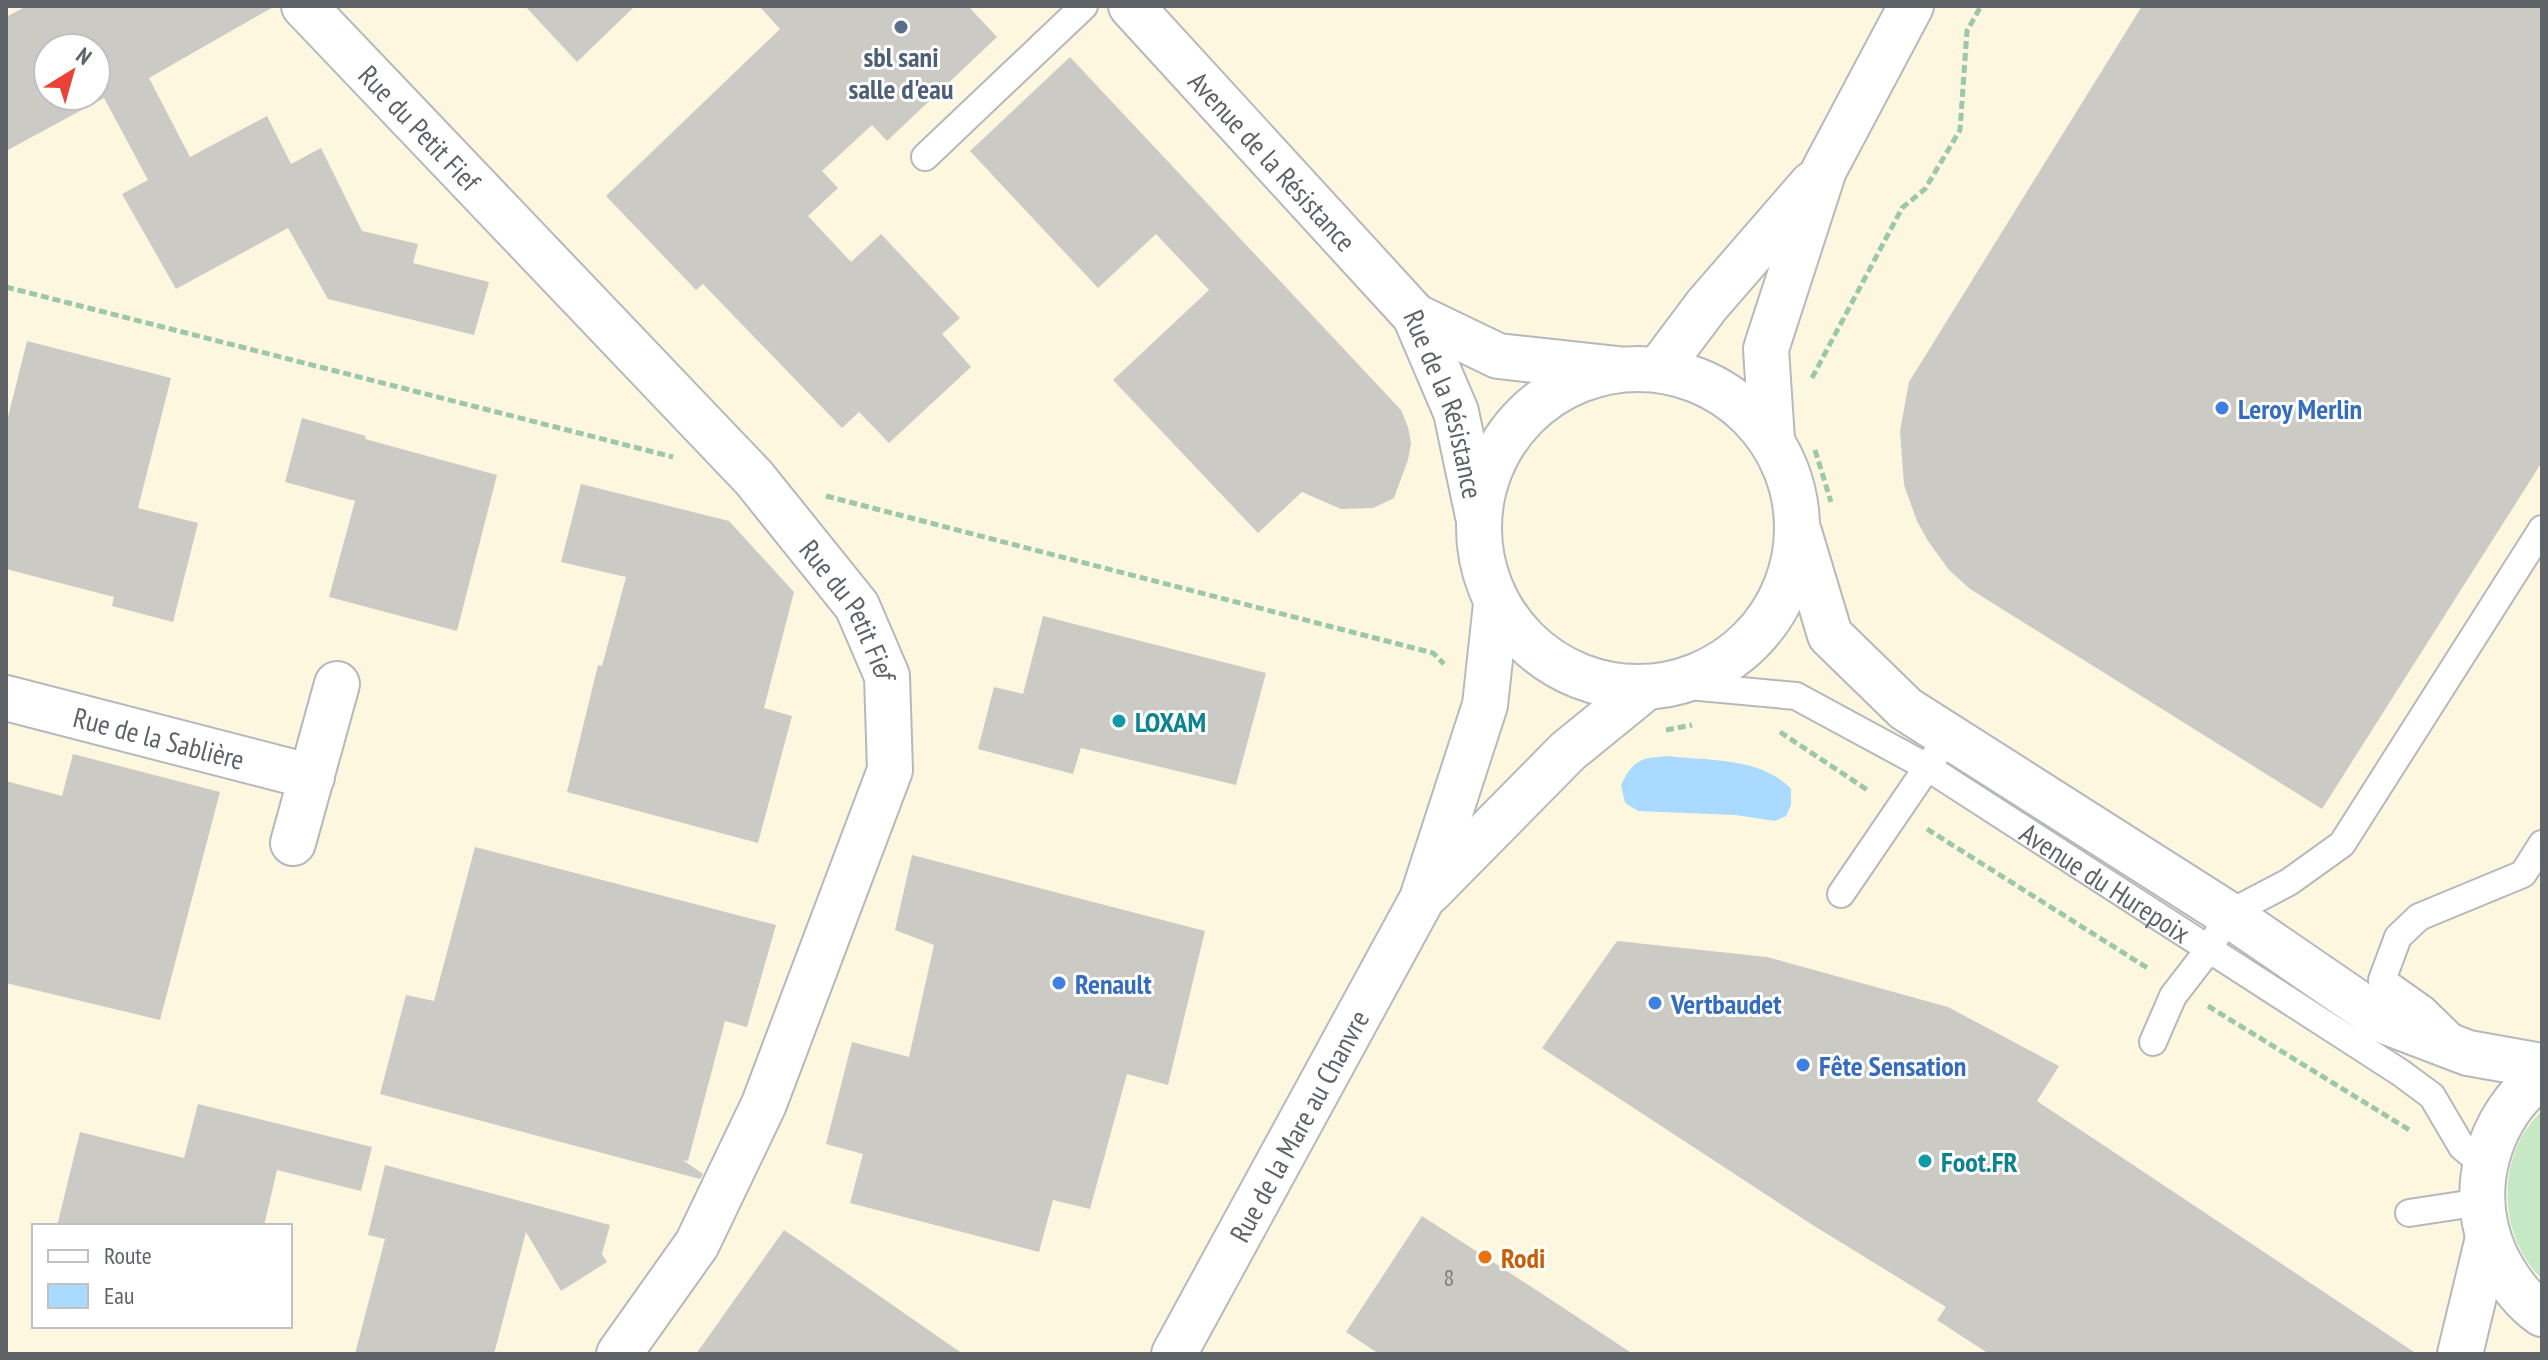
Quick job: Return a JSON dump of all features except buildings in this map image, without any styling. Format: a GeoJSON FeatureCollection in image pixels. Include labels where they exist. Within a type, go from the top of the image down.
{"type":"FeatureCollection","features":[{"type":"Feature","properties":{"kind":"street","name":"Rue du Petit Fief"},"geometry":{"type":"LineString","coordinates":[[304,6],[754,478],[857,606],[887,676],[890,770],[764,1104],[697,1244],[619,1354]]}},
{"type":"Feature","properties":{"kind":"street","name":"Avenue de la Résistance"},"geometry":{"type":"LineString","coordinates":[[1131,6],[1415,316]]}},
{"type":"Feature","properties":{"kind":"street"},"geometry":{"type":"LineString","coordinates":[[1816,520],[1792,484],[1792,440],[1766,349],[1824,170],[1911,6]]}},
{"type":"Feature","properties":{"kind":"street"},"geometry":{"type":"LineString","coordinates":[[1661,687],[1590,682],[1540,656],[1496,604],[1483,571],[1478,516],[1490,466],[1517,422],[1563,386],[1638,369],[1707,305],[1824,170]]}},
{"type":"Feature","properties":{"kind":"street","name":"Rue de la Résistance"},"geometry":{"type":"LineString","coordinates":[[1415,316],[1498,356],[1638,369],[1720,390],[1792,440]]}},
{"type":"Feature","properties":{"kind":"street","name":"Rue de la Résistance"},"geometry":{"type":"LineString","coordinates":[[1415,316],[1456,412],[1478,516]]}},
{"type":"Feature","properties":{"kind":"street","name":"Rue de la Mare au Chanvre"},"geometry":{"type":"LineString","coordinates":[[1422,899],[1568,751],[1661,687],[1750,645],[1786,593],[1816,520]]}},
{"type":"Feature","properties":{"kind":"street","name":"Avenue du Hurepoix"},"geometry":{"type":"LineString","coordinates":[[1816,520],[1830,635],[1906,709],[1938,752],[2219,931],[2384,1021],[2468,1053],[2542,1066]]}},
{"type":"Feature","properties":{"kind":"street","name":"Rue de la Mare au Chanvre"},"geometry":{"type":"LineString","coordinates":[[1174,1354],[1422,899],[1485,705],[1496,604]]}},
{"type":"Feature","properties":{"kind":"street"},"geometry":{"type":"LineString","coordinates":[[293,843],[337,684]]}},
{"type":"Feature","properties":{"kind":"street","name":"Rue de la Sablière"},"geometry":{"type":"LineString","coordinates":[[6,698],[312,777]]}},
{"type":"Feature","properties":{"kind":"street"},"geometry":{"type":"LineString","coordinates":[[2460,1354],[2484,1202],[2502,1118],[2523,1090],[2542,1075]]}},
{"type":"Feature","properties":{"kind":"street"},"geometry":{"type":"LineString","coordinates":[[2484,1202],[2505,1276],[2542,1314]]}},
{"type":"Feature","properties":{"kind":"lane"},"geometry":{"type":"LineString","coordinates":[[925,157],[1084,6]]}},
{"type":"Feature","properties":{"kind":"lane"},"geometry":{"type":"LineString","coordinates":[[2153,1042],[2175,991],[2219,931],[2342,844],[2542,529]]}},
{"type":"Feature","properties":{"kind":"lane","name":"Avenue du Hurepoix"},"geometry":{"type":"LineString","coordinates":[[1661,687],[1796,696],[1938,752]]}},
{"type":"Feature","properties":{"kind":"lane"},"geometry":{"type":"LineString","coordinates":[[1841,894],[1938,752]]}},
{"type":"Feature","properties":{"kind":"lane"},"geometry":{"type":"LineString","coordinates":[[2468,1053],[2423,1009],[2382,980],[2398,937],[2419,917],[2523,874],[2541,845]]}},
{"type":"Feature","properties":{"kind":"lane","name":"Avenue du Hurepoix"},"geometry":{"type":"LineString","coordinates":[[2219,931],[2432,1096],[2462,1147],[2484,1202]]}},
{"type":"Feature","properties":{"kind":"lane"},"geometry":{"type":"LineString","coordinates":[[2409,1213],[2484,1202]]}},
{"type":"Feature","properties":{"kind":"path"},"geometry":{"type":"LineString","coordinates":[[1810,383],[1902,208],[1925,189],[1960,130],[1967,31],[1981,6]]}},
{"type":"Feature","properties":{"kind":"path"},"geometry":{"type":"LineString","coordinates":[[1792,440],[1816,520]]}},
{"type":"Feature","properties":{"kind":"path"},"geometry":{"type":"LineString","coordinates":[[1653,733],[1701,725]]}},
{"type":"Feature","properties":{"kind":"path"},"geometry":{"type":"LineString","coordinates":[[1770,729],[1783,734],[2175,991],[2414,1132]]}},
{"type":"Feature","properties":{"kind":"shaded area"},"geometry":{"type":"Polygon","coordinates":[[[6,6],[2542,6],[2542,1354],[6,1354],[6,6]]]}},
{"type":"Feature","properties":{"kind":"green space"},"geometry":{"type":"Polygon","coordinates":[[[2542,1111],[2542,1279],[2527,1261],[2516,1240],[2508,1194],[2516,1149],[2527,1128],[2542,1111]]]}},
{"type":"Feature","properties":{"kind":"water"},"geometry":{"type":"Polygon","coordinates":[[[1668,756],[1734,762],[1765,771],[1791,789],[1791,805],[1786,816],[1775,821],[1735,815],[1638,811],[1625,803],[1621,785],[1629,770],[1644,759],[1668,756]]]}},
{"type":"Feature","properties":{"kind":"place","name":"sbl sani salle d'eau"},"geometry":{"type":"Point","coordinates":[901,27]}},
{"type":"Feature","properties":{"kind":"place","name":"Leroy Merlin"},"geometry":{"type":"Point","coordinates":[2222,408]}},
{"type":"Feature","properties":{"kind":"place","name":"LOXAM"},"geometry":{"type":"Point","coordinates":[1119,721]}},
{"type":"Feature","properties":{"kind":"place","name":"Renault"},"geometry":{"type":"Point","coordinates":[1059,983]}},
{"type":"Feature","properties":{"kind":"place","name":"Vertbaudet"},"geometry":{"type":"Point","coordinates":[1655,1003]}},
{"type":"Feature","properties":{"kind":"place","name":"Fête Sensation"},"geometry":{"type":"Point","coordinates":[1803,1065]}},
{"type":"Feature","properties":{"kind":"place","name":"Foot.FR"},"geometry":{"type":"Point","coordinates":[1925,1161]}},
{"type":"Feature","properties":{"kind":"place","name":"Rodi"},"geometry":{"type":"Point","coordinates":[1485,1257]}}]}
